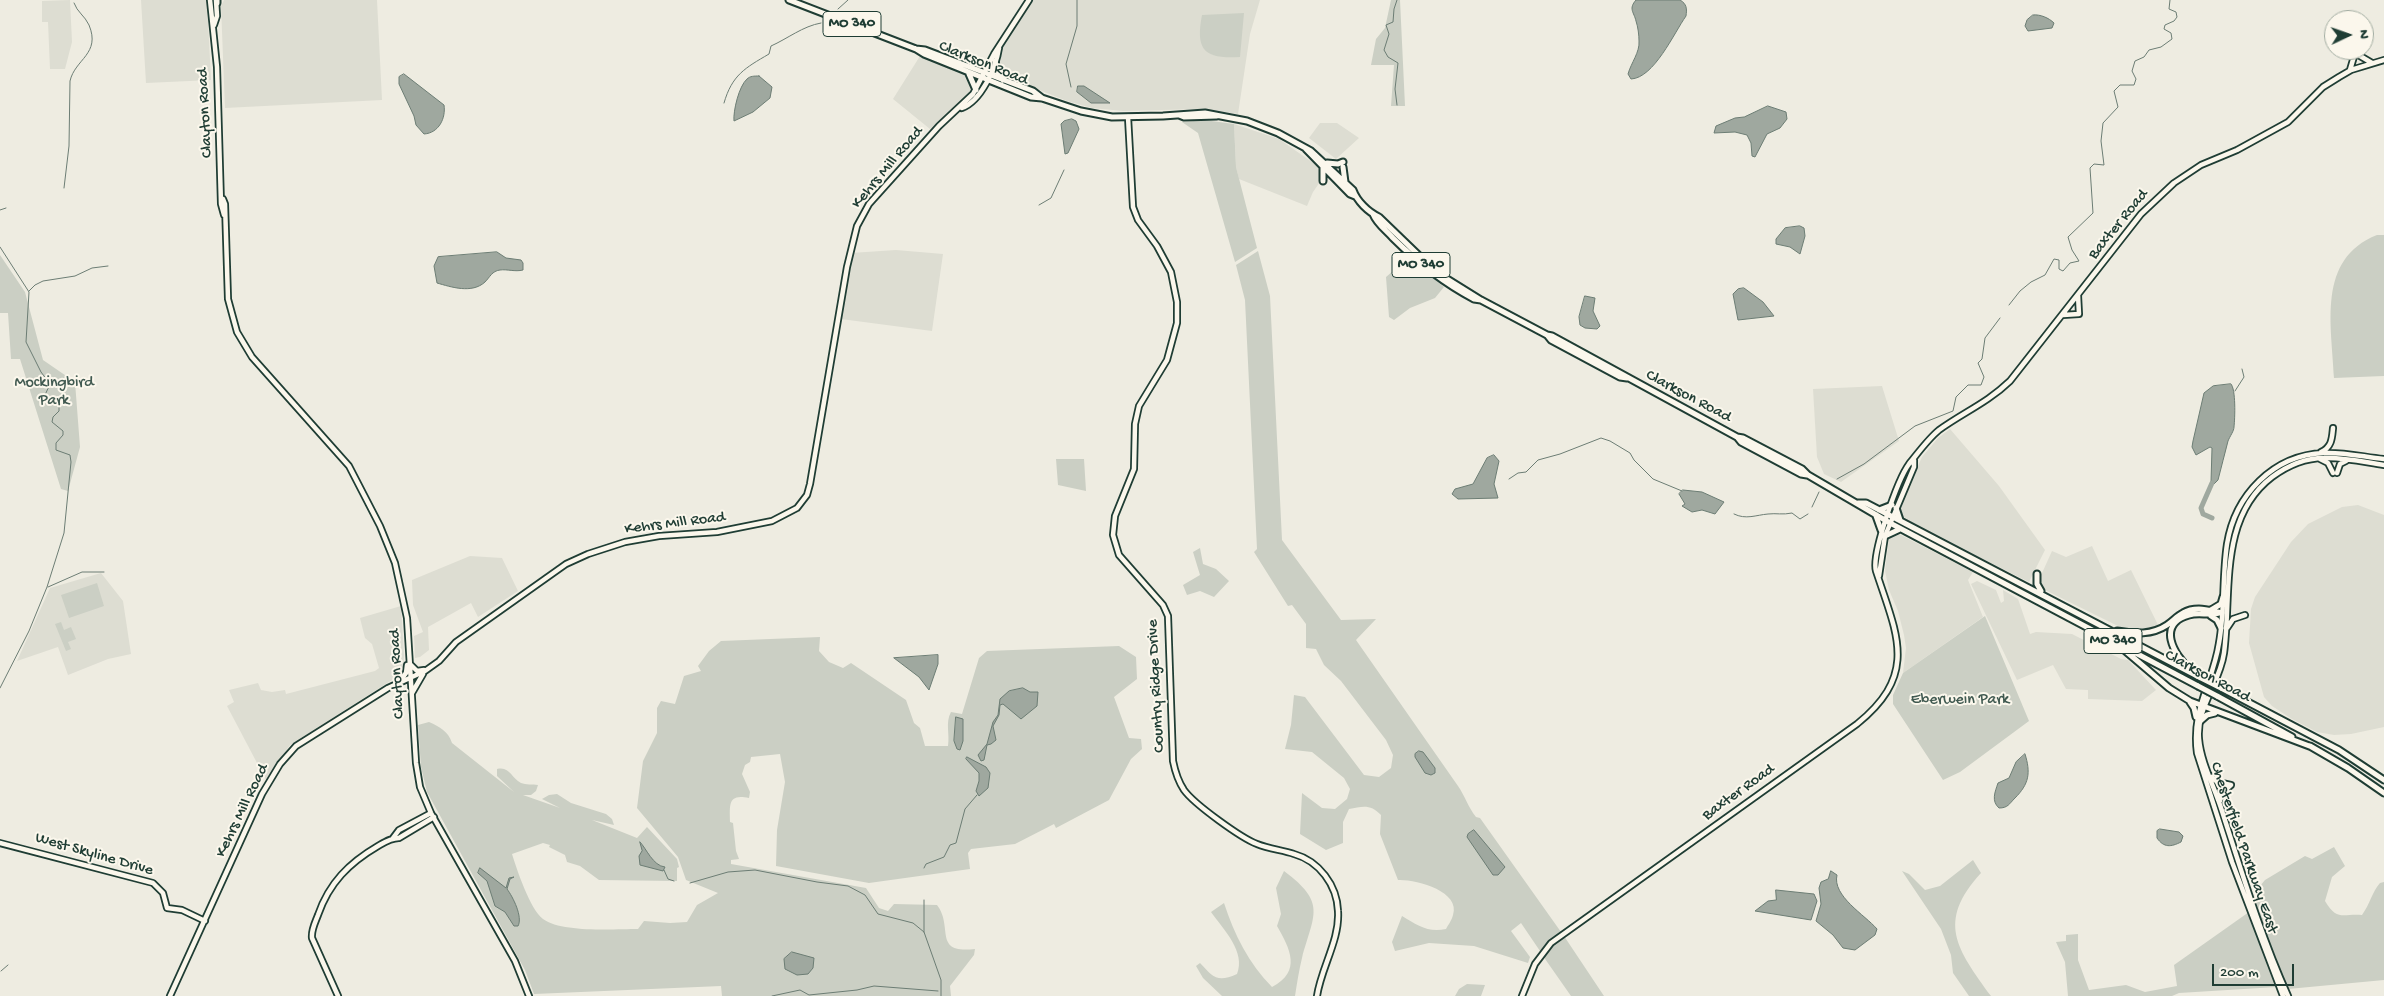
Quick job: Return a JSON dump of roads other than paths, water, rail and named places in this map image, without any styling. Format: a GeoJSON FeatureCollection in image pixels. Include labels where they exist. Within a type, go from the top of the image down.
{"type":"FeatureCollection","features":[{"type":"Feature","properties":{"kind":"main road","name":"Clayton Road"},"geometry":{"type":"LineString","coordinates":[[210,0],[211,17],[214,25],[223,199],[222,211],[224,215],[230,310],[237,332],[251,354],[343,458],[360,483],[398,569],[407,618],[417,776],[432,815],[515,961],[529,996]]}},
{"type":"Feature","properties":{"kind":"main road","name":"Clarkson Road"},"geometry":{"type":"LineString","coordinates":[[788,0],[916,49],[969,73],[1004,80],[1033,91],[1042,98]]}},
{"type":"Feature","properties":{"kind":"main road","name":"Kehrs Mill Road"},"geometry":{"type":"LineString","coordinates":[[170,996],[262,794],[284,758],[296,746],[398,684],[425,671],[439,661],[456,642],[478,625],[554,572],[580,557],[625,542],[644,538],[717,532],[761,524],[781,518],[797,508],[807,494],[810,484],[838,313],[857,226],[869,204],[940,126],[960,108],[986,77],[999,48],[1029,0]]}},
{"type":"Feature","properties":{"kind":"main road","name":"Clayton Road"},"geometry":{"type":"LineString","coordinates":[[214,25],[217,16],[217,1]]}},
{"type":"Feature","properties":{"kind":"main road","name":"Kehrs Mill Road"},"geometry":{"type":"LineString","coordinates":[[960,108],[973,100],[995,61],[999,48]]}},
{"type":"Feature","properties":{"kind":"main road","name":"Clarkson Road"},"geometry":{"type":"LineString","coordinates":[[916,49],[925,50],[1031,97],[1042,98],[1088,113],[1128,117],[1205,112],[1247,121],[1271,130],[1305,149],[1345,182],[1373,214],[1379,217],[1429,267],[1481,300],[1622,373],[1736,437],[1741,442],[1801,474],[1808,475]]}},
{"type":"Feature","properties":{"kind":"main road"},"geometry":{"type":"LineString","coordinates":[[2350,70],[2355,53],[2372,62]]}},
{"type":"Feature","properties":{"kind":"main road","name":"Baxter Road"},"geometry":{"type":"LineString","coordinates":[[1522,996],[1535,964],[1551,943],[1857,724],[1876,708],[1894,676],[1898,644],[1895,626],[1876,564],[1881,530],[1894,507],[1910,464],[1924,446],[1939,430],[1985,403],[2005,386],[2141,214],[2162,193],[2201,165],[2237,150],[2288,122],[2323,87],[2350,70],[2384,60]]}},
{"type":"Feature","properties":{"kind":"main road"},"geometry":{"type":"LineString","coordinates":[[995,61],[997,71],[1004,80]]}},
{"type":"Feature","properties":{"kind":"main road"},"geometry":{"type":"LineString","coordinates":[[969,73],[976,90]]}},
{"type":"Feature","properties":{"kind":"main road","name":"Country Ridge Drive"},"geometry":{"type":"LineString","coordinates":[[1128,117],[1133,207],[1138,220],[1157,246],[1167,264],[1175,289],[1178,317],[1174,341],[1167,360],[1139,406],[1135,429],[1135,465],[1131,480],[1114,516],[1113,539],[1122,559],[1166,612],[1173,761],[1175,771],[1184,790],[1250,841],[1297,854],[1311,862],[1324,874],[1332,887],[1337,903],[1338,924],[1317,996]]}},
{"type":"Feature","properties":{"kind":"main road"},"geometry":{"type":"LineString","coordinates":[[1323,181],[1325,165],[1343,164],[1345,182]]}},
{"type":"Feature","properties":{"kind":"main road","name":"Clarkson Road"},"geometry":{"type":"LineString","coordinates":[[1325,165],[1350,194],[1356,196]]}},
{"type":"Feature","properties":{"kind":"main road"},"geometry":{"type":"LineString","coordinates":[[2062,316],[2079,314],[2078,295]]}},
{"type":"Feature","properties":{"kind":"main road"},"geometry":{"type":"LineString","coordinates":[[2224,629],[2232,544],[2243,510],[2261,485],[2280,471],[2324,451],[2330,445],[2333,428]]}},
{"type":"Feature","properties":{"kind":"main road","name":"Clarkson Road"},"geometry":{"type":"LineString","coordinates":[[1736,437],[1743,438],[1782,458],[1858,503],[1863,509],[2312,748],[2348,768],[2384,792]]}},
{"type":"Feature","properties":{"kind":"main road"},"geometry":{"type":"LineString","coordinates":[[2224,629],[2222,613],[2227,544],[2234,518],[2243,499],[2256,484],[2271,470],[2297,457],[2344,454],[2384,460]]}},
{"type":"Feature","properties":{"kind":"main road"},"geometry":{"type":"LineString","coordinates":[[2316,456],[2384,465]]}},
{"type":"Feature","properties":{"kind":"main road"},"geometry":{"type":"LineString","coordinates":[[2316,456],[2328,463],[2335,473],[2340,464],[2348,460]]}},
{"type":"Feature","properties":{"kind":"main road"},"geometry":{"type":"LineString","coordinates":[[1774,459],[1782,458]]}},
{"type":"Feature","properties":{"kind":"main road","name":"Clarkson Road"},"geometry":{"type":"LineString","coordinates":[[1858,503],[1866,503],[2042,593],[2339,750],[2384,780]]}},
{"type":"Feature","properties":{"kind":"main road"},"geometry":{"type":"LineString","coordinates":[[1879,510],[1894,507],[1902,522]]}},
{"type":"Feature","properties":{"kind":"main road"},"geometry":{"type":"LineString","coordinates":[[1876,516],[1881,530]]}},
{"type":"Feature","properties":{"kind":"main road","name":"Baxter Road"},"geometry":{"type":"LineString","coordinates":[[1879,576],[1887,522]]}},
{"type":"Feature","properties":{"kind":"main road"},"geometry":{"type":"LineString","coordinates":[[1885,536],[1900,529]]}},
{"type":"Feature","properties":{"kind":"main road"},"geometry":{"type":"LineString","coordinates":[[2037,574],[2036,584],[2042,593]]}},
{"type":"Feature","properties":{"kind":"main road"},"geometry":{"type":"LineString","coordinates":[[2199,677],[2176,656],[2170,643],[2170,635],[2176,622],[2184,617],[2209,612],[2218,607],[2223,597]]}},
{"type":"Feature","properties":{"kind":"main road"},"geometry":{"type":"LineString","coordinates":[[2112,630],[2134,634],[2146,633],[2166,626],[2182,613],[2196,609],[2222,613]]}},
{"type":"Feature","properties":{"kind":"main road"},"geometry":{"type":"LineString","coordinates":[[2209,612],[2224,629]]}},
{"type":"Feature","properties":{"kind":"main road"},"geometry":{"type":"LineString","coordinates":[[2224,629],[2234,619],[2245,615]]}},
{"type":"Feature","properties":{"kind":"main road","name":"Chesterfield Parkway East"},"geometry":{"type":"LineString","coordinates":[[2224,629],[2194,737],[2196,752],[2232,862],[2283,996]]}},
{"type":"Feature","properties":{"kind":"main road"},"geometry":{"type":"LineString","coordinates":[[2109,639],[2169,688],[2188,700],[2312,748]]}},
{"type":"Feature","properties":{"kind":"main road"},"geometry":{"type":"LineString","coordinates":[[410,662],[416,671],[425,671]]}},
{"type":"Feature","properties":{"kind":"main road"},"geometry":{"type":"LineString","coordinates":[[410,662],[404,677],[398,684],[407,686],[412,694]]}},
{"type":"Feature","properties":{"kind":"main road"},"geometry":{"type":"LineString","coordinates":[[412,694],[417,682],[425,671]]}},
{"type":"Feature","properties":{"kind":"main road"},"geometry":{"type":"LineString","coordinates":[[2188,700],[2194,708],[2198,720],[2207,714],[2218,713]]}},
{"type":"Feature","properties":{"kind":"main road","name":"Chesterfield Parkway East"},"geometry":{"type":"LineString","coordinates":[[2198,720],[2198,739],[2234,852],[2288,996]]}},
{"type":"Feature","properties":{"kind":"main road"},"geometry":{"type":"LineString","coordinates":[[2210,775],[2217,782],[2231,785],[2222,792],[2220,804]]}},
{"type":"Feature","properties":{"kind":"main road"},"geometry":{"type":"LineString","coordinates":[[338,996],[312,943],[312,930],[328,891],[352,863],[393,838],[399,830],[432,815]]}},
{"type":"Feature","properties":{"kind":"main road","name":"West Skyline Drive"},"geometry":{"type":"LineString","coordinates":[[0,843],[153,883],[163,893],[168,908],[182,910],[205,921]]}},
{"type":"Feature","properties":{"kind":"waterway"},"geometry":{"type":"LineString","coordinates":[[838,9],[848,0]]}},
{"type":"Feature","properties":{"kind":"waterway"},"geometry":{"type":"LineString","coordinates":[[1071,87],[1066,64],[1077,26],[1077,0]]}},
{"type":"Feature","properties":{"kind":"waterway"},"geometry":{"type":"LineString","coordinates":[[1397,0],[1393,22],[1386,25],[1389,34],[1384,50],[1388,57],[1398,63],[1395,89],[1397,105]]}},
{"type":"Feature","properties":{"kind":"waterway"},"geometry":{"type":"LineString","coordinates":[[2009,305],[2020,291],[2031,282],[2045,275],[2054,259],[2059,260],[2059,269],[2063,271],[2070,263],[2079,261],[2072,250],[2068,237],[2093,213],[2090,168],[2094,164],[2104,165],[2101,141],[2103,123],[2118,107],[2114,91],[2120,85],[2134,85],[2136,79],[2132,71],[2135,61],[2144,57],[2149,50],[2161,47],[2172,39],[2171,33],[2164,29],[2165,25],[2174,21],[2177,17],[2176,12],[2169,9],[2170,0]]}},
{"type":"Feature","properties":{"kind":"waterway"},"geometry":{"type":"LineString","coordinates":[[64,188],[69,146],[70,81],[73,73],[90,50],[92,43],[89,25],[74,3]]}},
{"type":"Feature","properties":{"kind":"waterway"},"geometry":{"type":"LineString","coordinates":[[724,103],[735,79],[746,68],[769,54],[771,46],[801,30],[821,23]]}},
{"type":"Feature","properties":{"kind":"waterway"},"geometry":{"type":"LineString","coordinates":[[1039,205],[1051,198],[1064,170]]}},
{"type":"Feature","properties":{"kind":"waterway"},"geometry":{"type":"LineString","coordinates":[[0,210],[6,208]]}},
{"type":"Feature","properties":{"kind":"waterway"},"geometry":{"type":"LineString","coordinates":[[0,247],[29,292],[26,342],[41,372],[50,384],[45,395],[59,406],[59,411],[53,417],[52,422],[63,431],[63,435],[56,443],[56,450],[70,455],[71,462],[64,533],[47,587],[29,631],[0,688]]}},
{"type":"Feature","properties":{"kind":"waterway"},"geometry":{"type":"LineString","coordinates":[[29,291],[43,281],[75,276],[92,268],[108,266]]}},
{"type":"Feature","properties":{"kind":"waterway"},"geometry":{"type":"LineString","coordinates":[[1837,479],[1864,464],[1915,426],[1953,411],[1956,397],[1968,385],[1981,385],[1984,377],[1978,363],[1982,359],[1985,338],[2000,318]]}},
{"type":"Feature","properties":{"kind":"waterway"},"geometry":{"type":"LineString","coordinates":[[2235,391],[2244,377],[2242,369]]}},
{"type":"Feature","properties":{"kind":"waterway"},"geometry":{"type":"LineString","coordinates":[[1509,479],[1518,473],[1526,472],[1538,460],[1560,454],[1601,438],[1630,453],[1634,460],[1653,479],[1682,491]]}},
{"type":"Feature","properties":{"kind":"waterway"},"geometry":{"type":"LineString","coordinates":[[2212,483],[2201,508],[2203,514],[2212,518]]}},
{"type":"Feature","properties":{"kind":"waterway"},"geometry":{"type":"LineString","coordinates":[[1812,507],[1819,492]]}},
{"type":"Feature","properties":{"kind":"waterway"},"geometry":{"type":"LineString","coordinates":[[1734,514],[1747,517],[1792,513],[1800,519],[1808,514]]}},
{"type":"Feature","properties":{"kind":"waterway"},"geometry":{"type":"LineString","coordinates":[[48,587],[82,572],[104,572]]}},
{"type":"Feature","properties":{"kind":"waterway"},"geometry":{"type":"LineString","coordinates":[[924,868],[926,864],[944,857],[950,845],[956,843],[965,809],[977,795]]}},
{"type":"Feature","properties":{"kind":"waterway"},"geometry":{"type":"LineString","coordinates":[[664,870],[668,879],[674,881]]}},
{"type":"Feature","properties":{"kind":"waterway"},"geometry":{"type":"LineString","coordinates":[[690,883],[728,872],[755,870],[848,886],[865,895],[878,914],[913,923],[924,932],[941,980],[941,996]]}},
{"type":"Feature","properties":{"kind":"waterway"},"geometry":{"type":"LineString","coordinates":[[924,900],[924,932]]}},
{"type":"Feature","properties":{"kind":"waterway"},"geometry":{"type":"LineString","coordinates":[[1,971],[8,965]]}},
{"type":"Feature","properties":{"kind":"waterway"},"geometry":{"type":"LineString","coordinates":[[772,996],[800,990],[809,995],[857,990],[874,986],[938,991]]}},
{"type":"Feature","properties":{"kind":"park label","name":"Mockingbird Park"},"geometry":{"type":"Point","coordinates":[54,393]}},
{"type":"Feature","properties":{"kind":"park label","name":"Eberwein Park"},"geometry":{"type":"Point","coordinates":[1960,701]}}]}
